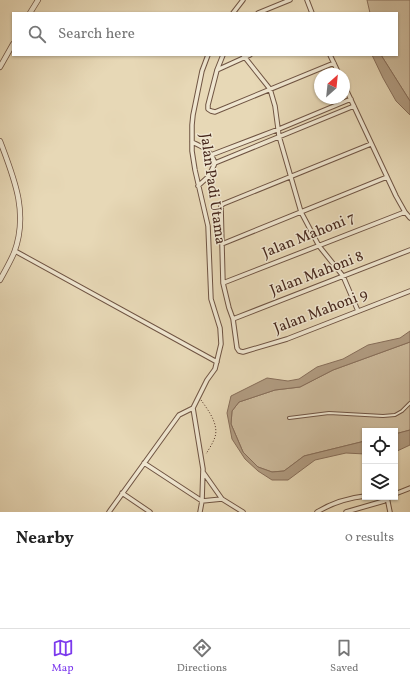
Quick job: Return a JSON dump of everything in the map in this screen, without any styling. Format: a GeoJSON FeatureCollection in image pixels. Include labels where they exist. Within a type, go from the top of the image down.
{"type":"FeatureCollection","features":[{"type":"Feature","properties":{"kind":"street"},"geometry":{"type":"LineString","coordinates":[[31,12],[38,0]]}},
{"type":"Feature","properties":{"kind":"street"},"geometry":{"type":"LineString","coordinates":[[234,12],[243,0]]}},
{"type":"Feature","properties":{"kind":"street"},"geometry":{"type":"LineString","coordinates":[[260,12],[290,0]]}},
{"type":"Feature","properties":{"kind":"street"},"geometry":{"type":"LineString","coordinates":[[307,0],[312,12]]}},
{"type":"Feature","properties":{"kind":"street"},"geometry":{"type":"LineString","coordinates":[[0,67],[12,46]]}},
{"type":"Feature","properties":{"kind":"street","name":"Jalan Padi Utama"},"geometry":{"type":"LineString","coordinates":[[193,408],[200,398],[207,380],[215,368],[221,344],[220,328],[211,299],[208,226],[193,161],[192,142],[193,115],[202,71],[208,56]]}},
{"type":"Feature","properties":{"kind":"street"},"geometry":{"type":"LineString","coordinates":[[223,56],[217,70],[208,105],[208,109],[215,112],[334,63]]}},
{"type":"Feature","properties":{"kind":"street"},"geometry":{"type":"LineString","coordinates":[[217,70],[244,56],[270,89],[276,106],[279,136],[301,212],[319,246],[343,276],[358,311]]}},
{"type":"Feature","properties":{"kind":"street"},"geometry":{"type":"LineString","coordinates":[[330,56],[336,68]]}},
{"type":"Feature","properties":{"kind":"street"},"geometry":{"type":"LineString","coordinates":[[212,155],[351,99],[387,177],[405,212],[410,218]]}},
{"type":"Feature","properties":{"kind":"street"},"geometry":{"type":"LineString","coordinates":[[198,186],[209,176],[215,163],[354,106]]}},
{"type":"Feature","properties":{"kind":"street"},"geometry":{"type":"LineString","coordinates":[[0,141],[20,199],[20,231],[15,251],[0,280]]}},
{"type":"Feature","properties":{"kind":"street"},"geometry":{"type":"LineString","coordinates":[[192,142],[205,148],[212,155],[215,163]]}},
{"type":"Feature","properties":{"kind":"street"},"geometry":{"type":"LineString","coordinates":[[233,320],[223,283],[220,208],[222,204],[372,144]]}},
{"type":"Feature","properties":{"kind":"street"},"geometry":{"type":"LineString","coordinates":[[222,244],[387,177]]}},
{"type":"Feature","properties":{"kind":"street","name":"Jalan Mahoni 7"},"geometry":{"type":"LineString","coordinates":[[223,283],[405,212]]}},
{"type":"Feature","properties":{"kind":"street","name":"Jalan Mahoni 8"},"geometry":{"type":"LineString","coordinates":[[233,320],[410,250]]}},
{"type":"Feature","properties":{"kind":"street"},"geometry":{"type":"LineString","coordinates":[[15,251],[217,362]]}},
{"type":"Feature","properties":{"kind":"street","name":"Jalan Mahoni 9"},"geometry":{"type":"LineString","coordinates":[[233,320],[237,348],[238,351],[243,352],[287,339],[410,291]]}},
{"type":"Feature","properties":{"kind":"street"},"geometry":{"type":"LineString","coordinates":[[109,512],[180,415],[193,408],[203,472],[200,512]]}},
{"type":"Feature","properties":{"kind":"street"},"geometry":{"type":"LineString","coordinates":[[144,463],[202,501],[222,499]]}},
{"type":"Feature","properties":{"kind":"street"},"geometry":{"type":"LineString","coordinates":[[203,472],[222,499],[243,512]]}},
{"type":"Feature","properties":{"kind":"street"},"geometry":{"type":"LineString","coordinates":[[398,493],[410,488]]}},
{"type":"Feature","properties":{"kind":"street"},"geometry":{"type":"LineString","coordinates":[[122,493],[150,512]]}},
{"type":"Feature","properties":{"kind":"street"},"geometry":{"type":"LineString","coordinates":[[317,512],[337,501],[362,496]]}},
{"type":"Feature","properties":{"kind":"street"},"geometry":{"type":"LineString","coordinates":[[346,512],[385,500]]}},
{"type":"Feature","properties":{"kind":"street"},"geometry":{"type":"LineString","coordinates":[[388,500],[390,512]]}},
{"type":"Feature","properties":{"kind":"lane"},"geometry":{"type":"LineString","coordinates":[[289,418],[329,414],[395,415],[402,411],[410,403]]}},
{"type":"Feature","properties":{"kind":"path"},"geometry":{"type":"LineString","coordinates":[[200,398],[210,413],[215,424],[216,431],[215,437],[201,462]]}},
{"type":"Feature","properties":{"kind":"shaded area"},"geometry":{"type":"Polygon","coordinates":[[[367,0],[410,0],[410,101],[382,56],[398,56],[398,12],[370,12],[367,0]]]}},
{"type":"Feature","properties":{"kind":"shaded area"},"geometry":{"type":"Polygon","coordinates":[[[372,56],[382,56],[410,101],[410,115],[396,101],[372,56]]]}},
{"type":"Feature","properties":{"kind":"shaded area"},"geometry":{"type":"Polygon","coordinates":[[[410,331],[410,342],[333,370],[300,387],[275,390],[239,402],[232,411],[231,424],[243,452],[258,467],[272,472],[284,471],[304,456],[362,442],[362,454],[346,453],[315,460],[288,480],[272,480],[258,471],[245,459],[232,439],[227,413],[231,396],[267,378],[288,381],[299,379],[317,367],[343,359],[368,345],[400,338],[410,331]]]}},
{"type":"Feature","properties":{"kind":"shaded area"},"geometry":{"type":"Polygon","coordinates":[[[410,342],[410,430],[398,433],[398,428],[362,428],[362,442],[304,456],[284,471],[272,472],[258,467],[243,452],[231,424],[232,411],[239,402],[275,390],[300,387],[333,370],[410,342]]]}},
{"type":"Feature","properties":{"kind":"shaded area"},"geometry":{"type":"Polygon","coordinates":[[[410,430],[410,445],[398,451],[398,433],[410,430]]]}}]}
